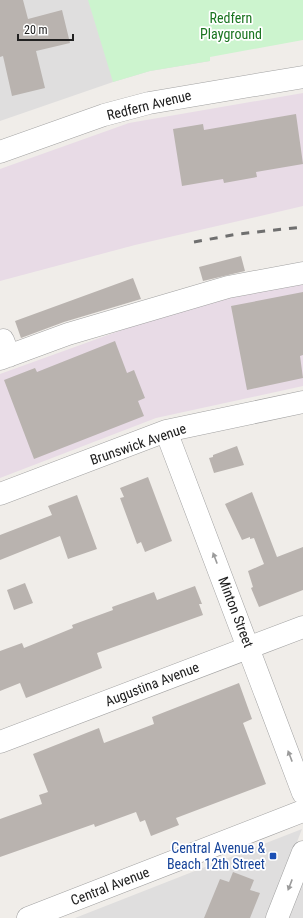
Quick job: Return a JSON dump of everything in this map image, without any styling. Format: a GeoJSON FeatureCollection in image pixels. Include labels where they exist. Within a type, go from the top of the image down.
{"type":"FeatureCollection","features":[{"type":"Feature","properties":{"kind":"street","name":"Redfern Avenue"},"geometry":{"type":"LineString","coordinates":[[0,152],[104,115],[149,103],[303,76]]}},
{"type":"Feature","properties":{"kind":"street"},"geometry":{"type":"LineString","coordinates":[[3,352],[228,287],[303,273]]}},
{"type":"Feature","properties":{"kind":"street","name":"Brunswick Avenue"},"geometry":{"type":"LineString","coordinates":[[0,494],[166,431],[303,402]]}},
{"type":"Feature","properties":{"kind":"street","name":"Minton Street"},"geometry":{"type":"LineString","coordinates":[[166,431],[303,793]]}},
{"type":"Feature","properties":{"kind":"street","name":"Augustina Avenue"},"geometry":{"type":"LineString","coordinates":[[0,742],[303,626]]}},
{"type":"Feature","properties":{"kind":"street","name":"Central Avenue"},"geometry":{"type":"LineString","coordinates":[[28,918],[303,811]]}},
{"type":"Feature","properties":{"kind":"street"},"geometry":{"type":"LineString","coordinates":[[277,918],[303,852]]}},
{"type":"Feature","properties":{"kind":"shaded area"},"geometry":{"type":"Polygon","coordinates":[[[0,0],[199,0],[210,61],[150,71],[113,82],[0,121],[0,0]]]}},
{"type":"Feature","properties":{"kind":"shaded area"},"geometry":{"type":"Polygon","coordinates":[[[303,93],[303,206],[135,245],[0,281],[0,169],[129,123],[303,93]]]}},
{"type":"Feature","properties":{"kind":"shaded area"},"geometry":{"type":"Polygon","coordinates":[[[303,283],[303,386],[156,418],[0,478],[0,374],[144,322],[252,292],[303,283]]]}},
{"type":"Feature","properties":{"kind":"shaded area"},"geometry":{"type":"Polygon","coordinates":[[[302,829],[268,918],[75,918],[302,829]]]}},
{"type":"Feature","properties":{"kind":"shaded area"},"geometry":{"type":"Polygon","coordinates":[[[303,875],[303,918],[286,918],[303,875]]]}},
{"type":"Feature","properties":{"kind":"green space","name":"Redfern Playground"},"geometry":{"type":"Polygon","coordinates":[[[88,0],[303,0],[303,40],[210,57],[210,61],[150,71],[113,82],[88,0]]]}},
{"type":"Feature","properties":{"kind":"building"},"geometry":{"type":"Polygon","coordinates":[[[0,0],[23,0],[28,19],[62,10],[70,43],[36,51],[45,88],[12,96],[3,56],[0,57],[0,0]]]}},
{"type":"Feature","properties":{"kind":"building"},"geometry":{"type":"Polygon","coordinates":[[[296,114],[303,164],[256,172],[257,177],[224,183],[223,179],[182,186],[173,129],[203,124],[204,130],[296,114]]]}},
{"type":"Feature","properties":{"kind":"building"},"geometry":{"type":"Polygon","coordinates":[[[241,256],[245,271],[203,281],[199,267],[241,256]]]}},
{"type":"Feature","properties":{"kind":"building"},"geometry":{"type":"Polygon","coordinates":[[[133,278],[141,299],[64,322],[21,338],[15,321],[133,278]]]}},
{"type":"Feature","properties":{"kind":"building"},"geometry":{"type":"Polygon","coordinates":[[[303,292],[303,355],[300,356],[303,378],[247,390],[231,306],[303,292]]]}},
{"type":"Feature","properties":{"kind":"building"},"geometry":{"type":"Polygon","coordinates":[[[115,341],[127,373],[134,370],[145,398],[138,401],[144,416],[34,459],[4,380],[35,368],[37,372],[115,341]]]}},
{"type":"Feature","properties":{"kind":"building"},"geometry":{"type":"Polygon","coordinates":[[[237,446],[244,465],[214,473],[209,458],[237,446]]]}},
{"type":"Feature","properties":{"kind":"building"},"geometry":{"type":"Polygon","coordinates":[[[148,477],[172,541],[145,552],[141,542],[137,544],[120,498],[124,497],[120,488],[148,477]]]}},
{"type":"Feature","properties":{"kind":"building"},"geometry":{"type":"Polygon","coordinates":[[[252,492],[277,557],[303,547],[303,590],[259,607],[251,588],[253,587],[248,571],[264,564],[254,538],[250,539],[250,537],[242,540],[225,504],[252,492]]]}},
{"type":"Feature","properties":{"kind":"building"},"geometry":{"type":"Polygon","coordinates":[[[77,495],[97,549],[68,559],[60,536],[0,560],[0,535],[52,515],[48,506],[77,495]]]}},
{"type":"Feature","properties":{"kind":"building"},"geometry":{"type":"Polygon","coordinates":[[[25,583],[33,603],[14,610],[7,590],[25,583]]]}},
{"type":"Feature","properties":{"kind":"building"},"geometry":{"type":"Polygon","coordinates":[[[195,586],[202,604],[199,604],[203,615],[97,653],[102,668],[26,698],[20,683],[0,691],[0,651],[22,643],[24,648],[73,628],[72,625],[113,610],[112,607],[154,592],[157,600],[195,586]]]}},
{"type":"Feature","properties":{"kind":"building"},"geometry":{"type":"Polygon","coordinates":[[[239,683],[252,719],[243,723],[266,784],[176,818],[179,825],[151,836],[145,820],[140,822],[136,812],[95,827],[94,824],[0,857],[0,819],[42,804],[39,795],[48,792],[33,754],[99,728],[104,743],[154,724],[152,717],[239,683]]]}},
{"type":"Feature","properties":{"kind":"building"},"geometry":{"type":"Polygon","coordinates":[[[233,872],[254,880],[250,890],[260,893],[250,918],[204,918],[220,879],[229,882],[233,872]]]}},
{"type":"Feature","properties":{"kind":"railway"},"geometry":{"type":"LineString","coordinates":[[194,242],[238,234],[303,227]]}},
{"type":"Feature","properties":{"kind":"place","name":"Central Avenue & Beach 12th Street"},"geometry":{"type":"Point","coordinates":[273,856]}}]}
